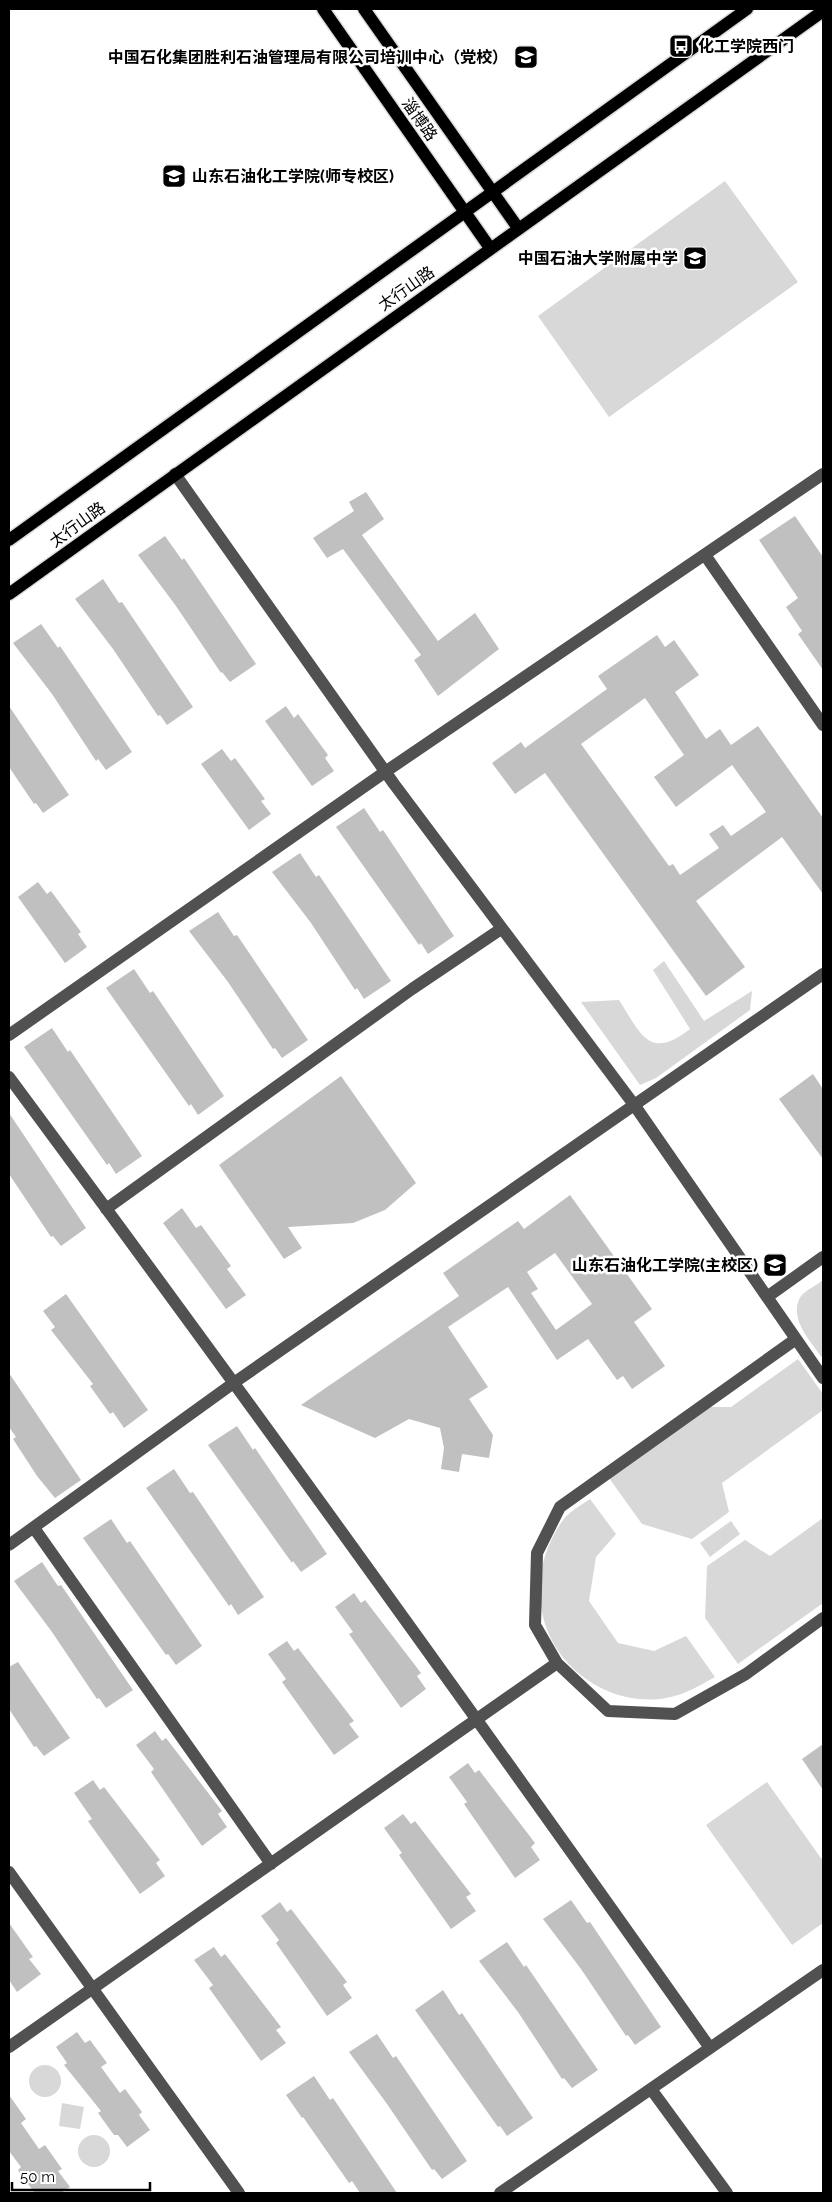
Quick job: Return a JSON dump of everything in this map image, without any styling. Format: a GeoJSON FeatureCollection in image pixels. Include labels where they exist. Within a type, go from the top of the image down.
{"type":"FeatureCollection","features":[{"type":"Feature","properties":{"kind":"main road","name":"淄博路"},"geometry":{"type":"LineString","coordinates":[[323,9],[490,248]]}},
{"type":"Feature","properties":{"kind":"main road","name":"淄博路"},"geometry":{"type":"LineString","coordinates":[[364,9],[518,228]]}},
{"type":"Feature","properties":{"kind":"main road","name":"太行山路"},"geometry":{"type":"LineString","coordinates":[[9,540],[747,9]]}},
{"type":"Feature","properties":{"kind":"main road","name":"太行山路"},"geometry":{"type":"LineString","coordinates":[[9,594],[823,11]]}},
{"type":"Feature","properties":{"kind":"lane"},"geometry":{"type":"LineString","coordinates":[[175,474],[386,772],[501,930],[635,1106],[823,1378]]}},
{"type":"Feature","properties":{"kind":"lane"},"geometry":{"type":"LineString","coordinates":[[9,1035],[386,772],[823,474]]}},
{"type":"Feature","properties":{"kind":"lane"},"geometry":{"type":"LineString","coordinates":[[705,555],[823,725]]}},
{"type":"Feature","properties":{"kind":"lane"},"geometry":{"type":"LineString","coordinates":[[106,1209],[412,989],[501,930]]}},
{"type":"Feature","properties":{"kind":"lane"},"geometry":{"type":"LineString","coordinates":[[9,1545],[235,1382],[823,974]]}},
{"type":"Feature","properties":{"kind":"lane"},"geometry":{"type":"LineString","coordinates":[[9,1078],[235,1382],[478,1718],[710,2048]]}},
{"type":"Feature","properties":{"kind":"lane"},"geometry":{"type":"LineString","coordinates":[[767,1297],[823,1257]]}},
{"type":"Feature","properties":{"kind":"lane"},"geometry":{"type":"LineString","coordinates":[[796,1338],[560,1507],[537,1553],[535,1625],[556,1663],[608,1711],[674,1714],[746,1674],[823,1618]]}},
{"type":"Feature","properties":{"kind":"lane"},"geometry":{"type":"LineString","coordinates":[[34,1528],[271,1864]]}},
{"type":"Feature","properties":{"kind":"lane"},"geometry":{"type":"LineString","coordinates":[[9,2047],[93,1990],[556,1663]]}},
{"type":"Feature","properties":{"kind":"lane"},"geometry":{"type":"LineString","coordinates":[[9,1872],[239,2193]]}},
{"type":"Feature","properties":{"kind":"lane"},"geometry":{"type":"LineString","coordinates":[[500,2193],[823,1970]]}},
{"type":"Feature","properties":{"kind":"lane"},"geometry":{"type":"LineString","coordinates":[[651,2089],[727,2193]]}},
{"type":"Feature","properties":{"kind":"shaded area"},"geometry":{"type":"Polygon","coordinates":[[[725,181],[798,282],[609,417],[538,316],[725,181]]]}},
{"type":"Feature","properties":{"kind":"shaded area"},"geometry":{"type":"Polygon","coordinates":[[[664,961],[704,1021],[752,991],[750,1010],[656,1078],[640,1085],[581,1002],[619,1000],[640,1033],[647,1039],[655,1043],[665,1043],[676,1038],[690,1029],[653,970],[664,961]]]}},
{"type":"Feature","properties":{"kind":"shaded area"},"geometry":{"type":"Polygon","coordinates":[[[823,1280],[823,1359],[803,1330],[797,1313],[797,1304],[801,1296],[823,1280]]]}},
{"type":"Feature","properties":{"kind":"shaded area"},"geometry":{"type":"Polygon","coordinates":[[[798,1359],[823,1394],[823,1410],[722,1483],[729,1512],[692,1539],[642,1524],[609,1478],[709,1407],[731,1407],[798,1359]]]}},
{"type":"Feature","properties":{"kind":"shaded area"},"geometry":{"type":"Polygon","coordinates":[[[590,1499],[616,1534],[596,1557],[589,1601],[618,1643],[654,1651],[686,1636],[715,1677],[673,1697],[650,1700],[634,1698],[618,1695],[603,1689],[581,1675],[563,1657],[550,1637],[543,1615],[540,1591],[542,1567],[550,1543],[563,1520],[572,1511],[590,1499]]]}},
{"type":"Feature","properties":{"kind":"shaded area"},"geometry":{"type":"Polygon","coordinates":[[[823,1518],[823,1603],[738,1664],[705,1618],[707,1566],[745,1540],[770,1556],[823,1518]]]}},
{"type":"Feature","properties":{"kind":"shaded area"},"geometry":{"type":"Polygon","coordinates":[[[731,1521],[740,1534],[710,1557],[700,1543],[731,1521]]]}},
{"type":"Feature","properties":{"kind":"shaded area"},"geometry":{"type":"Polygon","coordinates":[[[767,1782],[823,1861],[823,1923],[792,1945],[706,1825],[767,1782]]]}},
{"type":"Feature","properties":{"kind":"shaded area"},"geometry":{"type":"Polygon","coordinates":[[[45,2065],[51,2066],[56,2070],[60,2075],[60,2087],[56,2092],[51,2096],[45,2097],[39,2096],[34,2092],[30,2087],[29,2081],[30,2075],[34,2070],[39,2066],[45,2065]]]}},
{"type":"Feature","properties":{"kind":"shaded area"},"geometry":{"type":"Polygon","coordinates":[[[62,2103],[84,2107],[80,2129],[59,2126],[62,2103]]]}},
{"type":"Feature","properties":{"kind":"shaded area"},"geometry":{"type":"Polygon","coordinates":[[[94,2135],[100,2136],[105,2140],[109,2145],[109,2157],[105,2162],[100,2166],[94,2167],[88,2166],[83,2162],[79,2157],[78,2151],[79,2145],[83,2140],[88,2136],[94,2135]]]}},
{"type":"Feature","properties":{"kind":"building"},"geometry":{"type":"Polygon","coordinates":[[[366,492],[384,519],[362,535],[438,641],[475,613],[499,649],[438,696],[414,660],[421,655],[343,549],[327,558],[313,538],[354,511],[349,502],[366,492]]]}},
{"type":"Feature","properties":{"kind":"building"},"geometry":{"type":"Polygon","coordinates":[[[795,516],[823,557],[823,670],[798,634],[802,631],[786,607],[798,598],[759,540],[795,516]]]}},
{"type":"Feature","properties":{"kind":"building"},"geometry":{"type":"Polygon","coordinates":[[[165,536],[182,560],[184,558],[256,664],[230,682],[221,673],[176,606],[138,555],[165,536]]]}},
{"type":"Feature","properties":{"kind":"building"},"geometry":{"type":"Polygon","coordinates":[[[103,579],[119,603],[122,602],[193,707],[167,725],[160,715],[158,716],[113,649],[75,599],[103,579]]]}},
{"type":"Feature","properties":{"kind":"building"},"geometry":{"type":"Polygon","coordinates":[[[41,624],[58,648],[60,646],[132,752],[106,770],[98,759],[96,761],[52,694],[13,643],[41,624]]]}},
{"type":"Feature","properties":{"kind":"building"},"geometry":{"type":"Polygon","coordinates":[[[657,635],[665,647],[674,640],[699,675],[675,692],[706,739],[720,729],[731,745],[758,726],[823,818],[823,894],[782,837],[696,901],[745,967],[706,996],[545,773],[515,794],[492,763],[521,742],[525,748],[607,689],[598,676],[657,635]],[[645,698],[581,744],[669,866],[673,864],[680,875],[719,848],[709,834],[723,825],[731,836],[766,812],[732,765],[676,807],[654,777],[684,755],[645,698]]]}},
{"type":"Feature","properties":{"kind":"building"},"geometry":{"type":"Polygon","coordinates":[[[9,706],[69,795],[43,813],[36,803],[34,804],[9,767],[9,706]]]}},
{"type":"Feature","properties":{"kind":"building"},"geometry":{"type":"Polygon","coordinates":[[[286,706],[294,718],[298,714],[328,755],[325,758],[334,771],[312,786],[265,721],[286,706]]]}},
{"type":"Feature","properties":{"kind":"building"},"geometry":{"type":"Polygon","coordinates":[[[222,749],[231,761],[235,758],[265,799],[261,801],[271,814],[249,830],[201,764],[222,749]]]}},
{"type":"Feature","properties":{"kind":"building"},"geometry":{"type":"Polygon","coordinates":[[[364,808],[380,832],[383,830],[454,936],[428,954],[421,943],[419,945],[336,827],[364,808]]]}},
{"type":"Feature","properties":{"kind":"building"},"geometry":{"type":"Polygon","coordinates":[[[300,853],[316,877],[319,875],[391,981],[364,999],[357,988],[355,990],[311,923],[272,872],[300,853]]]}},
{"type":"Feature","properties":{"kind":"building"},"geometry":{"type":"Polygon","coordinates":[[[38,882],[47,894],[51,891],[81,932],[78,934],[87,947],[65,963],[18,897],[38,882]]]}},
{"type":"Feature","properties":{"kind":"building"},"geometry":{"type":"Polygon","coordinates":[[[218,912],[234,936],[237,935],[308,1040],[282,1058],[275,1048],[273,1049],[228,982],[189,931],[218,912]]]}},
{"type":"Feature","properties":{"kind":"building"},"geometry":{"type":"Polygon","coordinates":[[[134,969],[150,993],[153,991],[224,1096],[198,1115],[191,1104],[189,1106],[106,988],[134,969]]]}},
{"type":"Feature","properties":{"kind":"building"},"geometry":{"type":"Polygon","coordinates":[[[52,1028],[68,1052],[70,1050],[142,1156],[116,1174],[109,1163],[107,1165],[24,1047],[52,1028]]]}},
{"type":"Feature","properties":{"kind":"building"},"geometry":{"type":"Polygon","coordinates":[[[813,1074],[823,1089],[823,1159],[779,1099],[813,1074]]]}},
{"type":"Feature","properties":{"kind":"building"},"geometry":{"type":"Polygon","coordinates":[[[341,1076],[416,1183],[385,1210],[353,1223],[288,1227],[302,1248],[284,1259],[219,1165],[341,1076]]]}},
{"type":"Feature","properties":{"kind":"building"},"geometry":{"type":"Polygon","coordinates":[[[9,1113],[86,1228],[61,1246],[53,1236],[51,1237],[9,1174],[9,1113]]]}},
{"type":"Feature","properties":{"kind":"building"},"geometry":{"type":"Polygon","coordinates":[[[570,1195],[652,1309],[634,1322],[665,1366],[632,1389],[623,1376],[617,1380],[588,1339],[557,1360],[508,1287],[448,1327],[488,1387],[469,1399],[493,1435],[489,1458],[462,1454],[459,1472],[441,1469],[444,1448],[440,1428],[409,1419],[375,1438],[301,1405],[459,1296],[443,1273],[518,1221],[524,1229],[570,1195]],[[555,1253],[527,1272],[538,1289],[531,1293],[556,1330],[592,1304],[555,1253]]]}},
{"type":"Feature","properties":{"kind":"building"},"geometry":{"type":"Polygon","coordinates":[[[182,1208],[196,1228],[201,1225],[231,1266],[227,1269],[246,1295],[226,1309],[163,1223],[182,1208]]]}},
{"type":"Feature","properties":{"kind":"building"},"geometry":{"type":"Polygon","coordinates":[[[66,1294],[148,1410],[124,1428],[113,1412],[110,1414],[90,1386],[93,1384],[51,1330],[55,1327],[43,1311],[66,1294]]]}},
{"type":"Feature","properties":{"kind":"building"},"geometry":{"type":"Polygon","coordinates":[[[9,1373],[81,1480],[55,1498],[37,1476],[13,1439],[16,1437],[9,1427],[9,1373]]]}},
{"type":"Feature","properties":{"kind":"building"},"geometry":{"type":"Polygon","coordinates":[[[237,1426],[253,1450],[255,1448],[327,1554],[301,1572],[293,1561],[292,1563],[208,1445],[237,1426]]]}},
{"type":"Feature","properties":{"kind":"building"},"geometry":{"type":"Polygon","coordinates":[[[174,1469],[190,1493],[193,1492],[264,1597],[238,1615],[231,1604],[229,1606],[146,1488],[174,1469]]]}},
{"type":"Feature","properties":{"kind":"building"},"geometry":{"type":"Polygon","coordinates":[[[111,1519],[127,1543],[130,1541],[202,1646],[176,1665],[168,1654],[166,1655],[83,1538],[111,1519]]]}},
{"type":"Feature","properties":{"kind":"building"},"geometry":{"type":"Polygon","coordinates":[[[42,1562],[58,1586],[61,1585],[133,1690],[106,1708],[99,1698],[97,1699],[52,1632],[14,1581],[42,1562]]]}},
{"type":"Feature","properties":{"kind":"building"},"geometry":{"type":"Polygon","coordinates":[[[354,1593],[361,1603],[365,1600],[421,1673],[417,1676],[426,1689],[401,1708],[349,1634],[353,1632],[335,1607],[354,1593]]]}},
{"type":"Feature","properties":{"kind":"building"},"geometry":{"type":"Polygon","coordinates":[[[287,1641],[294,1651],[298,1648],[354,1721],[349,1724],[359,1737],[334,1755],[282,1682],[286,1679],[268,1654],[287,1641]]]}},
{"type":"Feature","properties":{"kind":"building"},"geometry":{"type":"Polygon","coordinates":[[[18,1662],[70,1738],[44,1756],[36,1746],[34,1747],[9,1709],[9,1667],[18,1662]]]}},
{"type":"Feature","properties":{"kind":"building"},"geometry":{"type":"Polygon","coordinates":[[[155,1731],[162,1741],[166,1738],[222,1811],[218,1814],[227,1827],[202,1846],[151,1772],[154,1769],[136,1745],[155,1731]]]}},
{"type":"Feature","properties":{"kind":"building"},"geometry":{"type":"Polygon","coordinates":[[[823,1744],[823,1790],[802,1759],[823,1744]]]}},
{"type":"Feature","properties":{"kind":"building"},"geometry":{"type":"Polygon","coordinates":[[[468,1763],[475,1773],[479,1770],[535,1843],[531,1847],[540,1860],[515,1878],[464,1804],[467,1802],[449,1777],[468,1763]]]}},
{"type":"Feature","properties":{"kind":"building"},"geometry":{"type":"Polygon","coordinates":[[[93,1780],[100,1790],[104,1787],[160,1860],[156,1863],[165,1876],[140,1894],[88,1821],[92,1819],[74,1793],[93,1780]]]}},
{"type":"Feature","properties":{"kind":"building"},"geometry":{"type":"Polygon","coordinates":[[[403,1814],[411,1824],[415,1821],[471,1894],[466,1897],[476,1911],[451,1929],[399,1855],[402,1853],[384,1828],[403,1814]]]}},
{"type":"Feature","properties":{"kind":"building"},"geometry":{"type":"Polygon","coordinates":[[[571,1900],[587,1923],[590,1922],[661,2027],[635,2045],[628,2035],[626,2036],[581,1969],[543,1919],[571,1900]]]}},
{"type":"Feature","properties":{"kind":"building"},"geometry":{"type":"Polygon","coordinates":[[[280,1902],[287,1912],[291,1909],[347,1982],[343,1985],[352,1998],[327,2016],[276,1943],[279,1940],[261,1916],[280,1902]]]}},
{"type":"Feature","properties":{"kind":"building"},"geometry":{"type":"Polygon","coordinates":[[[9,1923],[33,1957],[29,1959],[41,1974],[17,1992],[9,1980],[9,1923]]]}},
{"type":"Feature","properties":{"kind":"building"},"geometry":{"type":"Polygon","coordinates":[[[507,1942],[524,1967],[526,1965],[598,2070],[572,2088],[564,2078],[562,2079],[518,2012],[479,1961],[507,1942]]]}},
{"type":"Feature","properties":{"kind":"building"},"geometry":{"type":"Polygon","coordinates":[[[214,1947],[221,1957],[225,1954],[281,2027],[276,2030],[286,2043],[261,2061],[209,1988],[213,1985],[194,1960],[214,1947]]]}},
{"type":"Feature","properties":{"kind":"building"},"geometry":{"type":"Polygon","coordinates":[[[443,1990],[459,2015],[462,2013],[533,2118],[507,2136],[500,2126],[498,2127],[415,2010],[443,1990]]]}},
{"type":"Feature","properties":{"kind":"building"},"geometry":{"type":"Polygon","coordinates":[[[77,2032],[85,2043],[90,2040],[107,2063],[101,2067],[120,2093],[125,2089],[142,2112],[139,2115],[150,2130],[127,2147],[118,2135],[114,2135],[98,2113],[101,2111],[64,2065],[67,2063],[56,2047],[77,2032]]]}},
{"type":"Feature","properties":{"kind":"building"},"geometry":{"type":"Polygon","coordinates":[[[377,2034],[393,2058],[396,2056],[467,2161],[442,2179],[434,2169],[432,2170],[349,2052],[377,2034]]]}},
{"type":"Feature","properties":{"kind":"building"},"geometry":{"type":"Polygon","coordinates":[[[314,2076],[330,2100],[333,2098],[397,2193],[360,2193],[352,2181],[349,2183],[302,2118],[286,2095],[314,2076]]]}},
{"type":"Feature","properties":{"kind":"building"},"geometry":{"type":"Polygon","coordinates":[[[9,2095],[26,2119],[21,2123],[39,2149],[45,2145],[62,2169],[58,2171],[70,2187],[61,2193],[34,2192],[18,2170],[21,2167],[9,2151],[9,2095]]]}},
{"type":"Feature","properties":{"kind":"place","name":"化工学院西门"},"geometry":{"type":"Point","coordinates":[681,46]}},
{"type":"Feature","properties":{"kind":"place","name":"中国石化集团胜利石油管理局有限公司培训中心（党校）"},"geometry":{"type":"Point","coordinates":[526,57]}},
{"type":"Feature","properties":{"kind":"place","name":"山东石油化工学院(师专校区)"},"geometry":{"type":"Point","coordinates":[174,176]}},
{"type":"Feature","properties":{"kind":"place","name":"中国石油大学附属中学"},"geometry":{"type":"Point","coordinates":[695,258]}},
{"type":"Feature","properties":{"kind":"place","name":"山东石油化工学院(主校区)"},"geometry":{"type":"Point","coordinates":[775,1265]}}]}
